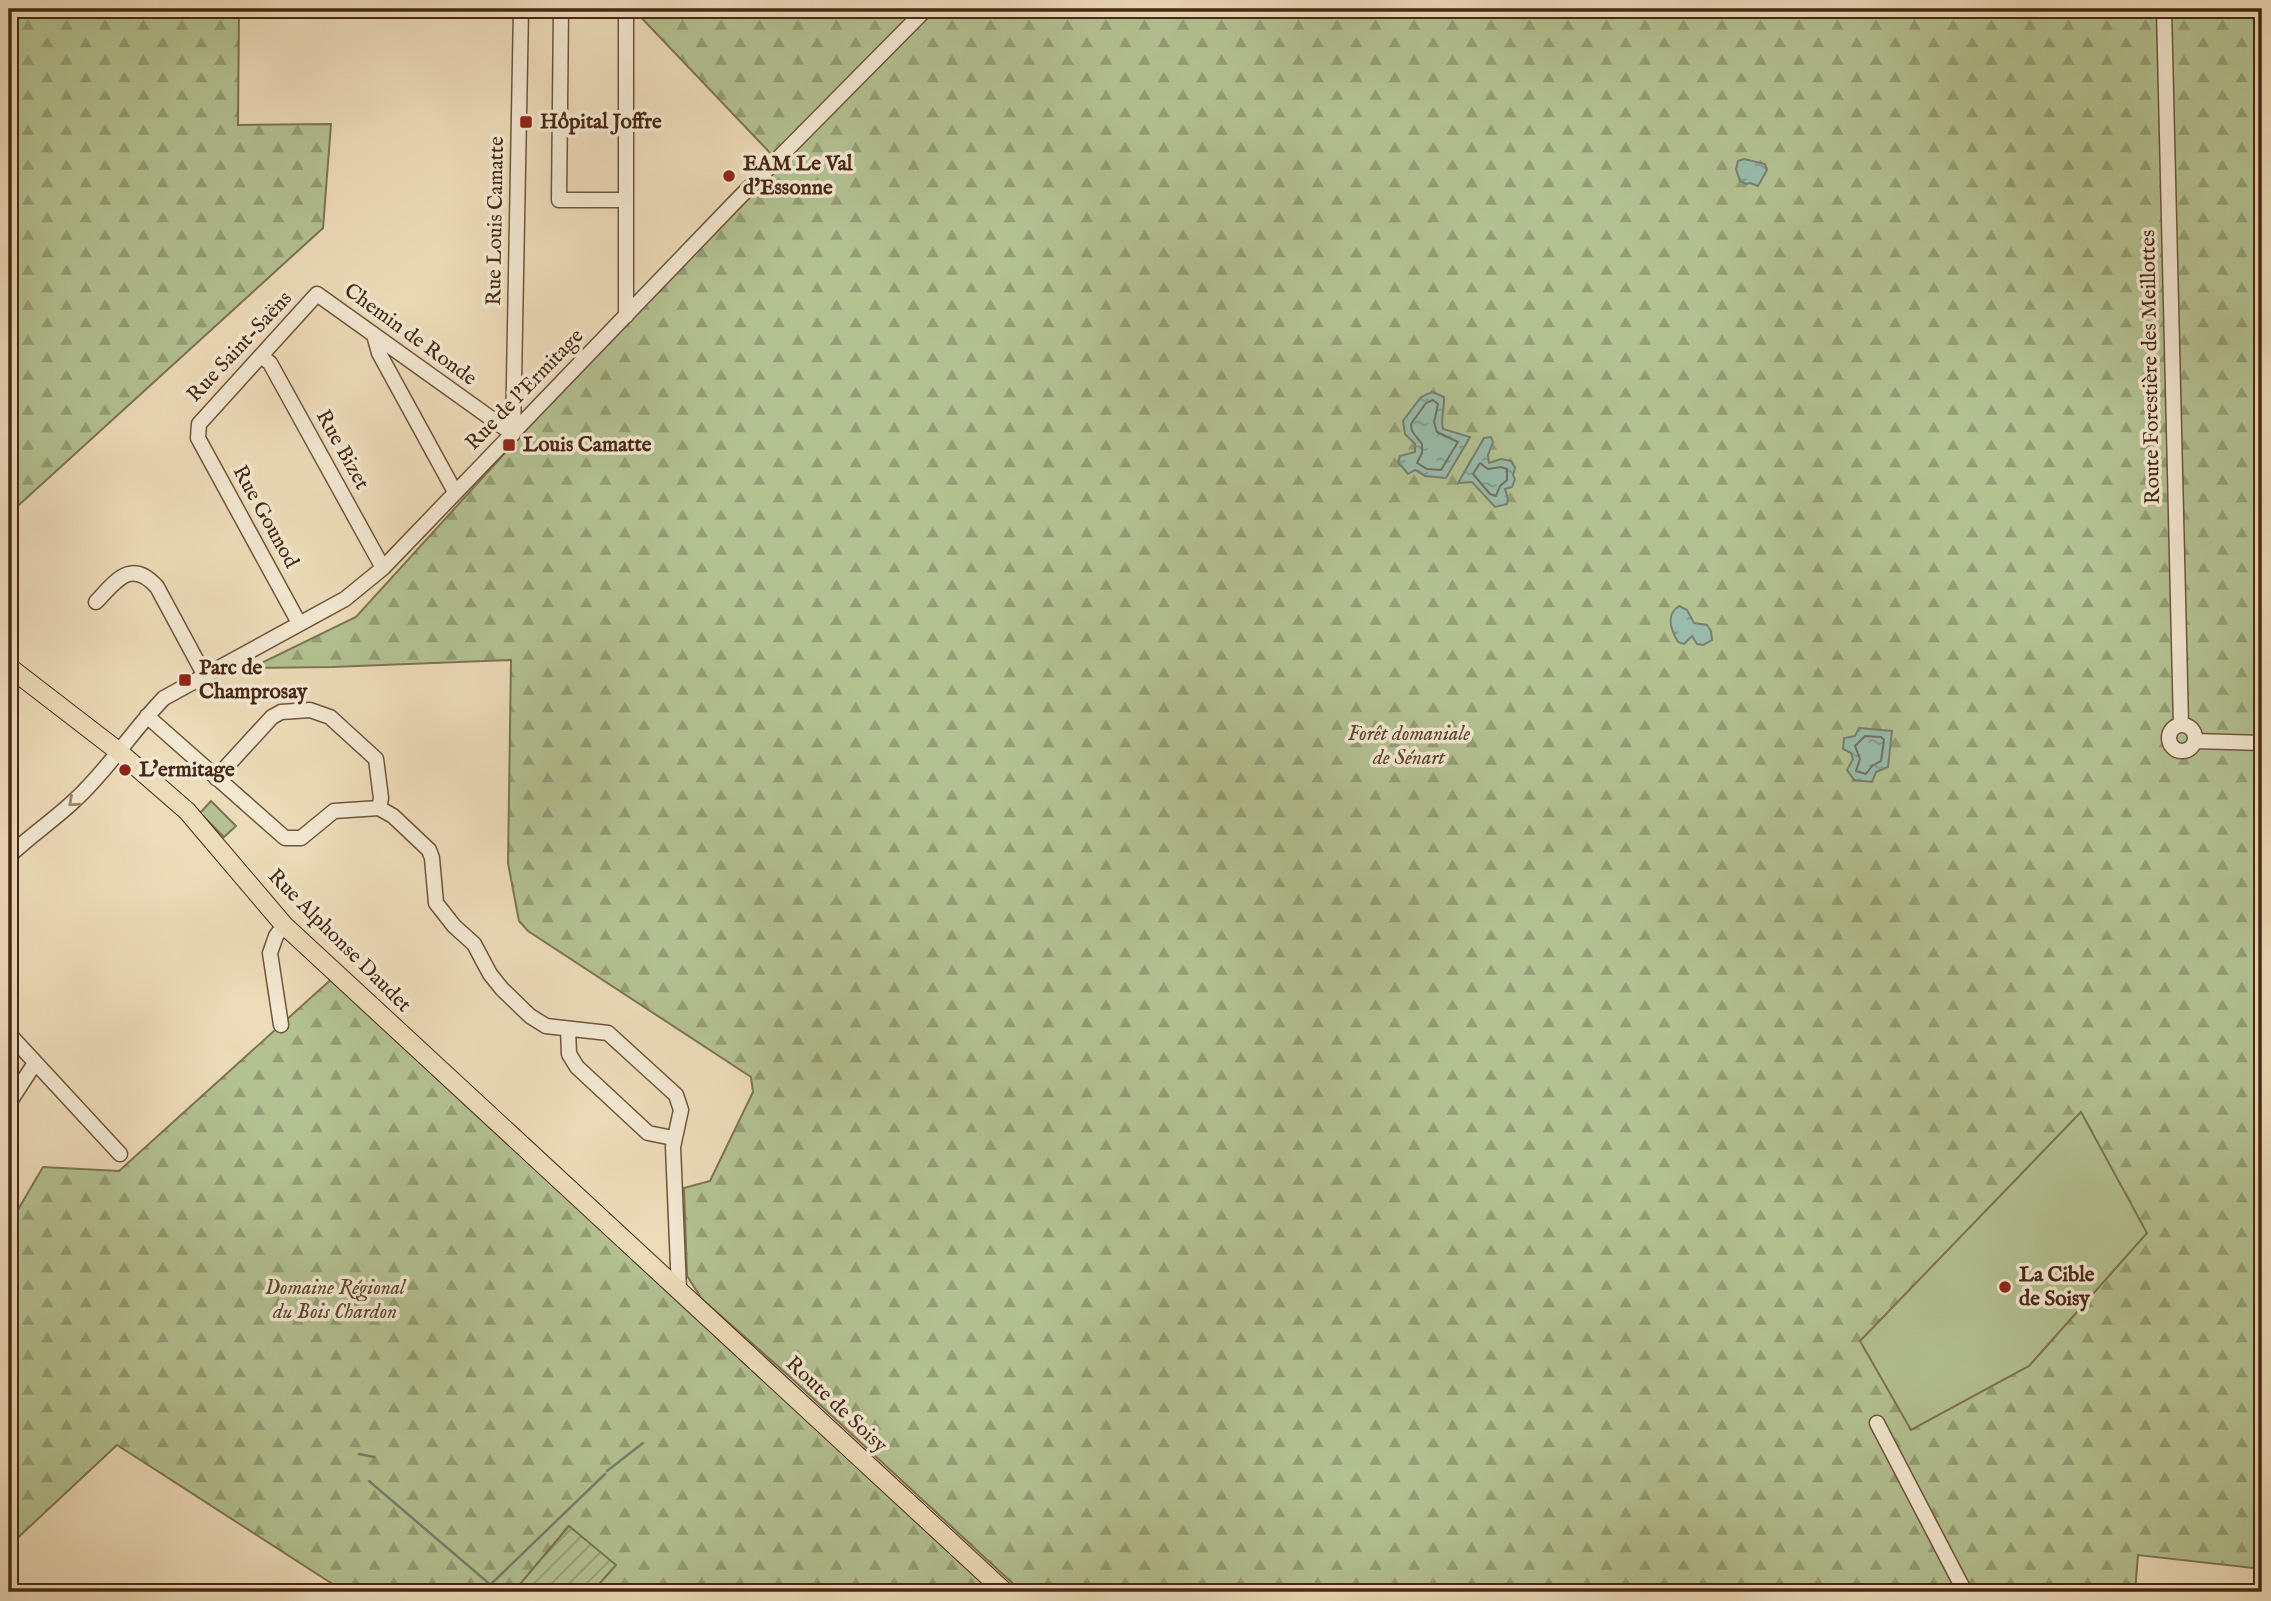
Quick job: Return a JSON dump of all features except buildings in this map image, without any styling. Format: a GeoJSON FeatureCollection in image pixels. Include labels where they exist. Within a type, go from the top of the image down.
{"type":"FeatureCollection","features":[{"type":"Feature","properties":{"kind":"main road","name":"Rue Alphonse Daudet"},"geometry":{"type":"LineString","coordinates":[[9,667],[118,751],[187,811],[284,925],[636,1251]]}},
{"type":"Feature","properties":{"kind":"main road","name":"Route de Soisy"},"geometry":{"type":"LineString","coordinates":[[636,1251],[1005,1592]]}},
{"type":"Feature","properties":{"kind":"street","name":"Rue Louis Camatte"},"geometry":{"type":"LineString","coordinates":[[513,434],[521,9]]}},
{"type":"Feature","properties":{"kind":"street"},"geometry":{"type":"LineString","coordinates":[[561,9],[559,200],[626,200]]}},
{"type":"Feature","properties":{"kind":"street"},"geometry":{"type":"LineString","coordinates":[[626,9],[626,316]]}},
{"type":"Feature","properties":{"kind":"street","name":"Rue de l'Ermitage"},"geometry":{"type":"LineString","coordinates":[[9,856],[75,801],[164,698],[345,599],[383,568],[789,146],[926,9]]}},
{"type":"Feature","properties":{"kind":"street","name":"Route Forestière des Meillottes"},"geometry":{"type":"LineString","coordinates":[[2164,9],[2181,725]]}},
{"type":"Feature","properties":{"kind":"street","name":"Chemin de Ronde"},"geometry":{"type":"LineString","coordinates":[[317,294],[513,434]]}},
{"type":"Feature","properties":{"kind":"street","name":"Rue Saint-Saëns"},"geometry":{"type":"LineString","coordinates":[[197,430],[198,424],[317,294]]}},
{"type":"Feature","properties":{"kind":"street"},"geometry":{"type":"LineString","coordinates":[[374,335],[379,353],[456,492]]}},
{"type":"Feature","properties":{"kind":"street","name":"Rue Bizet"},"geometry":{"type":"LineString","coordinates":[[261,356],[270,363],[383,568]]}},
{"type":"Feature","properties":{"kind":"street","name":"Rue Gounod"},"geometry":{"type":"LineString","coordinates":[[197,430],[198,438],[299,623]]}},
{"type":"Feature","properties":{"kind":"street"},"geometry":{"type":"LineString","coordinates":[[96,602],[120,577],[128,573],[148,577],[157,587],[205,676]]}},
{"type":"Feature","properties":{"kind":"street"},"geometry":{"type":"LineString","coordinates":[[216,778],[272,717],[281,712],[321,712],[376,758],[381,798],[379,808]]}},
{"type":"Feature","properties":{"kind":"street"},"geometry":{"type":"LineString","coordinates":[[147,716],[285,838],[300,838],[334,811],[379,808],[393,816],[429,850],[436,903],[454,926],[474,944],[495,981],[537,1022],[546,1026],[608,1033],[677,1096],[681,1110],[673,1138],[678,1290]]}},
{"type":"Feature","properties":{"kind":"street"},"geometry":{"type":"LineString","coordinates":[[2181,725],[2193,730],[2196,741],[2191,749],[2185,751],[2173,748],[2169,736],[2173,729],[2181,725]]}},
{"type":"Feature","properties":{"kind":"street"},"geometry":{"type":"LineString","coordinates":[[2196,741],[2262,743]]}},
{"type":"Feature","properties":{"kind":"street"},"geometry":{"type":"LineString","coordinates":[[281,1025],[270,953],[276,936],[284,925]]}},
{"type":"Feature","properties":{"kind":"street"},"geometry":{"type":"LineString","coordinates":[[568,1029],[569,1054],[577,1067],[648,1133],[673,1138]]}},
{"type":"Feature","properties":{"kind":"street"},"geometry":{"type":"LineString","coordinates":[[9,1034],[120,1154]]}},
{"type":"Feature","properties":{"kind":"street"},"geometry":{"type":"LineString","coordinates":[[9,1103],[35,1063]]}},
{"type":"Feature","properties":{"kind":"street"},"geometry":{"type":"LineString","coordinates":[[1877,1423],[1965,1592]]}},
{"type":"Feature","properties":{"kind":"green space"},"geometry":{"type":"Polygon","coordinates":[[[9,9],[239,9],[238,125],[331,124],[323,228],[9,514],[9,9]]]}},
{"type":"Feature","properties":{"kind":"green space","name":"Forêt domaniale de Sénart"},"geometry":{"type":"Polygon","coordinates":[[[633,9],[2262,9],[2262,1569],[2138,1555],[2135,1592],[1022,1592],[702,1299],[687,1276],[684,1188],[710,1181],[753,1092],[751,1077],[528,931],[519,921],[508,863],[511,660],[251,668],[356,617],[774,157],[633,9]]]}},
{"type":"Feature","properties":{"kind":"green space"},"geometry":{"type":"Polygon","coordinates":[[[211,801],[236,826],[224,837],[200,813],[211,801]]]}},
{"type":"Feature","properties":{"kind":"green space","name":"Domaine Régional du Bois Chardon"},"geometry":{"type":"Polygon","coordinates":[[[337,974],[1006,1592],[345,1592],[117,1445],[9,1546],[9,1225],[43,1167],[119,1171],[337,974]]]}},
{"type":"Feature","properties":{"kind":"green space","name":"La Cible de Soisy"},"geometry":{"type":"Polygon","coordinates":[[[2081,1112],[2147,1233],[2029,1366],[1911,1430],[1860,1341],[2081,1112]]]}},
{"type":"Feature","properties":{"kind":"green space"},"geometry":{"type":"Polygon","coordinates":[[[569,1526],[616,1565],[592,1592],[529,1592],[520,1584],[569,1526]]]}},
{"type":"Feature","properties":{"kind":"water"},"geometry":{"type":"Polygon","coordinates":[[[1744,159],[1765,164],[1767,170],[1758,186],[1740,181],[1736,169],[1738,161],[1744,159]]]}},
{"type":"Feature","properties":{"kind":"water"},"geometry":{"type":"Polygon","coordinates":[[[1432,392],[1444,397],[1443,429],[1470,437],[1446,478],[1425,476],[1415,470],[1408,474],[1398,462],[1400,456],[1415,452],[1415,444],[1405,434],[1403,421],[1421,397],[1432,392]]]}},
{"type":"Feature","properties":{"kind":"water"},"geometry":{"type":"Polygon","coordinates":[[[1491,437],[1493,442],[1488,455],[1489,463],[1501,459],[1511,461],[1515,468],[1512,487],[1505,489],[1507,504],[1495,507],[1472,482],[1458,483],[1484,438],[1491,437]]]}},
{"type":"Feature","properties":{"kind":"water"},"geometry":{"type":"Polygon","coordinates":[[[1679,606],[1687,610],[1694,623],[1707,625],[1712,640],[1703,645],[1697,644],[1692,636],[1684,644],[1678,642],[1671,618],[1679,606]]]}},
{"type":"Feature","properties":{"kind":"water"},"geometry":{"type":"Polygon","coordinates":[[[1859,728],[1892,731],[1888,767],[1876,772],[1872,782],[1854,780],[1847,770],[1853,759],[1851,753],[1843,749],[1844,738],[1855,736],[1859,728]]]}},
{"type":"Feature","properties":{"kind":"waterway"},"geometry":{"type":"LineString","coordinates":[[607,1471],[643,1443]]}},
{"type":"Feature","properties":{"kind":"waterway"},"geometry":{"type":"LineString","coordinates":[[359,1454],[374,1457]]}},
{"type":"Feature","properties":{"kind":"waterway"},"geometry":{"type":"LineString","coordinates":[[490,1585],[605,1474]]}},
{"type":"Feature","properties":{"kind":"waterway"},"geometry":{"type":"LineString","coordinates":[[369,1481],[499,1592]]}},
{"type":"Feature","properties":{"kind":"place","name":"Hôpital Joffre"},"geometry":{"type":"Point","coordinates":[526,122]}},
{"type":"Feature","properties":{"kind":"place","name":"EAM Le Val d'Essonne"},"geometry":{"type":"Point","coordinates":[729,176]}},
{"type":"Feature","properties":{"kind":"place","name":"Louis Camatte"},"geometry":{"type":"Point","coordinates":[509,445]}},
{"type":"Feature","properties":{"kind":"place","name":"Parc de Champrosay"},"geometry":{"type":"Point","coordinates":[185,680]}},
{"type":"Feature","properties":{"kind":"place","name":"L'ermitage"},"geometry":{"type":"Point","coordinates":[125,770]}},
{"type":"Feature","properties":{"kind":"place","name":"La Cible de Soisy"},"geometry":{"type":"Point","coordinates":[2005,1287]}}]}
